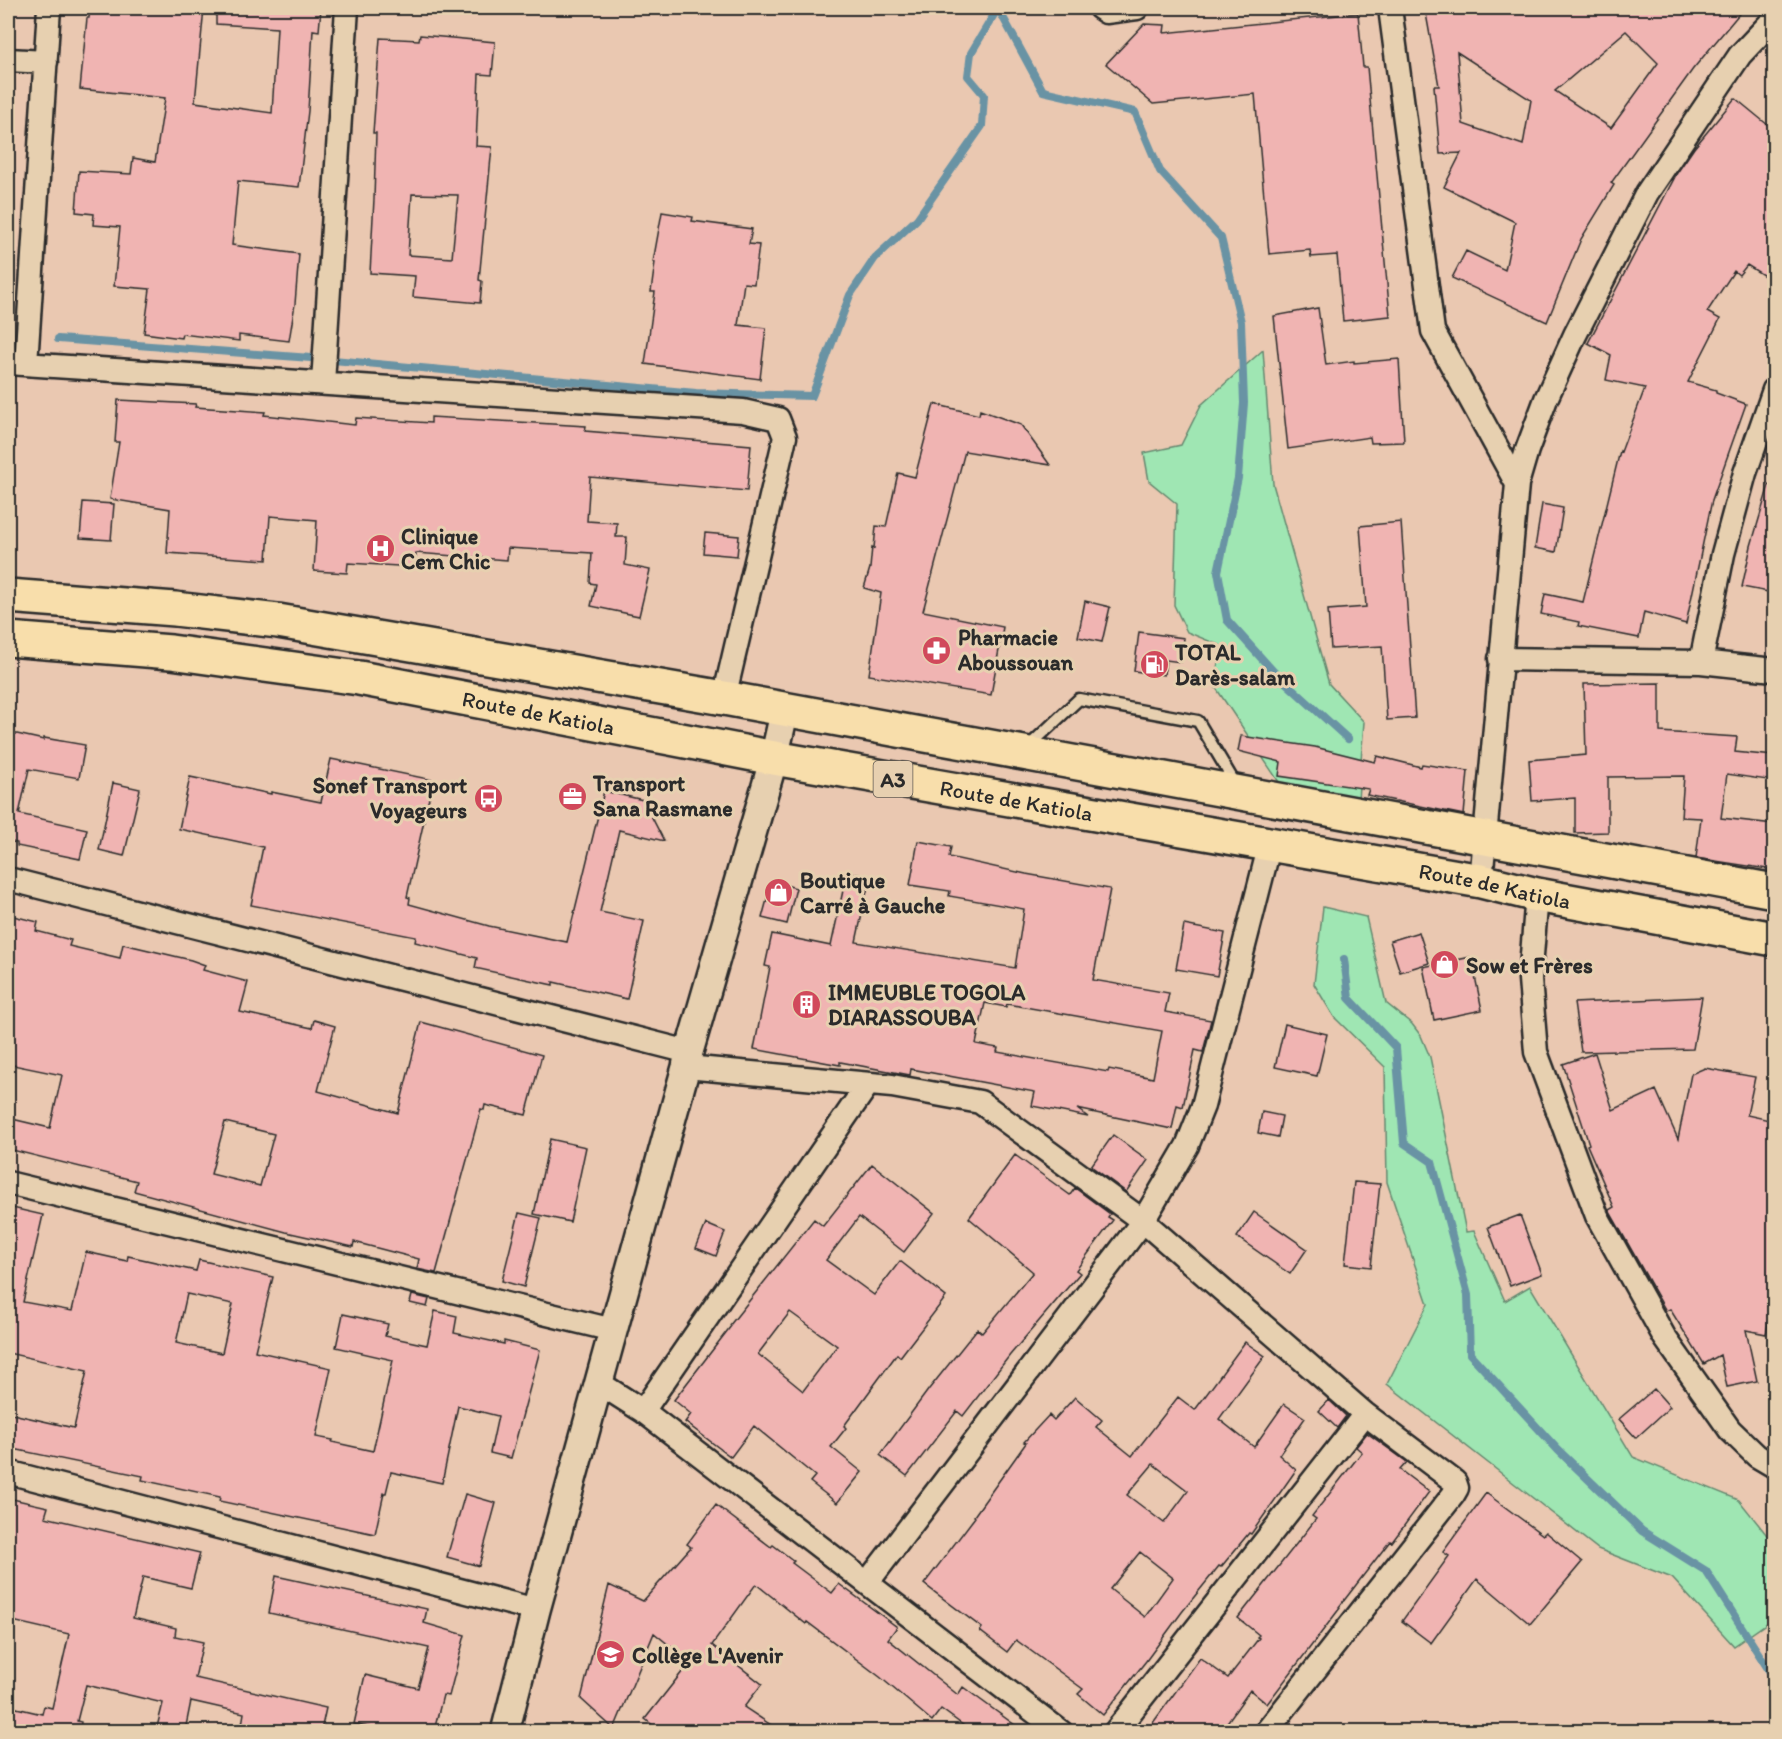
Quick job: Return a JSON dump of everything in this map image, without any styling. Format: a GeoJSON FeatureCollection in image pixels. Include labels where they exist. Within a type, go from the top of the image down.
{"type":"FeatureCollection","features":[{"type":"Feature","properties":{"kind":"highway","name":"Route de Katiola"},"geometry":{"type":"LineString","coordinates":[[8,596],[175,609],[278,621],[785,709],[1774,891]]}},
{"type":"Feature","properties":{"kind":"highway","name":"Route de Katiola"},"geometry":{"type":"LineString","coordinates":[[8,639],[171,652],[359,678],[774,758],[1481,881],[1537,895],[1774,939]]}},
{"type":"Feature","properties":{"kind":"street"},"geometry":{"type":"LineString","coordinates":[[50,8],[17,364],[743,411],[778,419],[785,437],[724,698]]}},
{"type":"Feature","properties":{"kind":"street"},"geometry":{"type":"LineString","coordinates":[[323,383],[347,8]]}},
{"type":"Feature","properties":{"kind":"street"},"geometry":{"type":"LineString","coordinates":[[1100,8],[1106,12],[1137,8]]}},
{"type":"Feature","properties":{"kind":"street"},"geometry":{"type":"LineString","coordinates":[[1390,8],[1433,331],[1517,484]]}},
{"type":"Feature","properties":{"kind":"street"},"geometry":{"type":"LineString","coordinates":[[1481,881],[1517,484],[1527,450],[1575,335],[1647,193],[1740,55],[1774,19]]}},
{"type":"Feature","properties":{"kind":"street"},"geometry":{"type":"LineString","coordinates":[[8,60],[46,62]]}},
{"type":"Feature","properties":{"kind":"street"},"geometry":{"type":"LineString","coordinates":[[1701,662],[1723,554],[1734,513],[1745,473],[1774,390]]}},
{"type":"Feature","properties":{"kind":"street"},"geometry":{"type":"LineString","coordinates":[[1500,659],[1701,662],[1774,670]]}},
{"type":"Feature","properties":{"kind":"street"},"geometry":{"type":"LineString","coordinates":[[505,1731],[687,1059],[774,758],[785,709]]}},
{"type":"Feature","properties":{"kind":"street"},"geometry":{"type":"LineString","coordinates":[[867,1583],[1143,1221],[1187,1146],[1203,1106],[1270,844]]}},
{"type":"Feature","properties":{"kind":"street"},"geometry":{"type":"LineString","coordinates":[[8,879],[687,1059],[947,1095],[980,1102],[1143,1221],[1365,1414],[1455,1482],[1457,1488],[1266,1731]]}},
{"type":"Feature","properties":{"kind":"street"},"geometry":{"type":"LineString","coordinates":[[1537,895],[1530,980],[1536,1052],[1597,1216],[1665,1338],[1730,1430],[1757,1456],[1774,1466]]}},
{"type":"Feature","properties":{"kind":"street"},"geometry":{"type":"LineString","coordinates":[[643,1411],[868,1084]]}},
{"type":"Feature","properties":{"kind":"street"},"geometry":{"type":"LineString","coordinates":[[8,1183],[613,1330]]}},
{"type":"Feature","properties":{"kind":"street"},"geometry":{"type":"LineString","coordinates":[[599,1383],[643,1411],[1061,1731]]}},
{"type":"Feature","properties":{"kind":"street"},"geometry":{"type":"LineString","coordinates":[[1115,1731],[1365,1414]]}},
{"type":"Feature","properties":{"kind":"street"},"geometry":{"type":"LineString","coordinates":[[8,1472],[536,1610]]}},
{"type":"Feature","properties":{"kind":"lane"},"geometry":{"type":"LineString","coordinates":[[1022,753],[1079,699],[1198,721],[1240,793]]}},
{"type":"Feature","properties":{"kind":"green space"},"geometry":{"type":"Polygon","coordinates":[[[1263,350],[1273,484],[1329,684],[1364,722],[1358,799],[1281,785],[1214,685],[1221,646],[1187,632],[1174,605],[1177,504],[1149,481],[1144,453],[1181,445],[1201,405],[1263,350]]]}},
{"type":"Feature","properties":{"kind":"green space"},"geometry":{"type":"Polygon","coordinates":[[[1323,907],[1366,917],[1386,1003],[1412,1024],[1421,1036],[1430,1057],[1466,1232],[1474,1231],[1505,1301],[1530,1286],[1633,1457],[1739,1500],[1774,1544],[1774,1618],[1734,1646],[1672,1578],[1598,1549],[1387,1384],[1428,1304],[1387,1182],[1385,1067],[1334,1017],[1314,984],[1323,907]]]}},
{"type":"Feature","properties":{"kind":"building"},"geometry":{"type":"Polygon","coordinates":[[[90,8],[204,8],[195,102],[272,113],[277,28],[216,24],[216,8],[321,8],[319,31],[313,30],[308,111],[299,187],[238,181],[232,245],[299,254],[289,341],[239,335],[239,341],[182,334],[181,338],[144,333],[150,289],[114,286],[120,227],[93,225],[94,214],[76,212],[79,171],[131,174],[133,158],[155,162],[165,98],[80,89],[90,8]]]}},
{"type":"Feature","properties":{"kind":"building"},"geometry":{"type":"Polygon","coordinates":[[[1425,8],[1744,8],[1693,69],[1611,183],[1614,185],[1581,239],[1547,322],[1452,278],[1466,251],[1505,270],[1515,222],[1444,187],[1461,153],[1440,154],[1434,86],[1439,86],[1425,8]],[[1626,31],[1555,91],[1611,128],[1658,63],[1626,31]],[[1457,52],[1463,124],[1523,145],[1531,100],[1457,52]]]}},
{"type":"Feature","properties":{"kind":"building"},"geometry":{"type":"Polygon","coordinates":[[[1358,13],[1363,67],[1367,67],[1390,316],[1343,321],[1337,255],[1311,257],[1310,250],[1269,254],[1255,94],[1153,104],[1106,64],[1144,24],[1165,25],[1164,33],[1358,13]]]}},
{"type":"Feature","properties":{"kind":"building"},"geometry":{"type":"Polygon","coordinates":[[[420,35],[495,42],[492,75],[479,74],[476,146],[492,147],[479,280],[482,281],[480,303],[413,297],[415,276],[370,273],[376,133],[373,133],[380,38],[419,40],[420,35]],[[412,194],[408,255],[452,258],[458,195],[412,194]]]}},
{"type":"Feature","properties":{"kind":"building"},"geometry":{"type":"Polygon","coordinates":[[[1735,98],[1774,130],[1774,282],[1747,265],[1739,275],[1734,271],[1707,312],[1720,319],[1688,382],[1716,390],[1716,393],[1746,404],[1712,500],[1686,624],[1644,612],[1639,638],[1578,626],[1579,622],[1541,614],[1545,594],[1583,602],[1620,451],[1645,388],[1606,380],[1611,355],[1588,343],[1677,173],[1694,148],[1735,98]]]}},
{"type":"Feature","properties":{"kind":"building"},"geometry":{"type":"Polygon","coordinates":[[[662,212],[693,217],[692,221],[752,229],[749,244],[759,245],[754,284],[744,283],[738,325],[766,328],[760,379],[645,364],[655,292],[651,292],[655,262],[653,262],[662,212]]]}},
{"type":"Feature","properties":{"kind":"building"},"geometry":{"type":"Polygon","coordinates":[[[1318,308],[1326,365],[1399,359],[1404,442],[1371,443],[1370,437],[1288,449],[1274,316],[1318,308]]]}},
{"type":"Feature","properties":{"kind":"building"},"geometry":{"type":"Polygon","coordinates":[[[118,400],[196,404],[195,407],[265,412],[264,415],[355,425],[356,418],[431,423],[431,417],[586,426],[585,431],[751,445],[747,491],[590,477],[587,521],[617,523],[616,537],[627,537],[625,565],[650,570],[639,616],[591,606],[596,584],[590,583],[592,553],[508,548],[507,560],[416,553],[415,567],[348,563],[347,573],[314,571],[317,520],[270,516],[267,560],[167,553],[170,509],[110,499],[119,442],[115,442],[118,400]]]}},
{"type":"Feature","properties":{"kind":"building"},"geometry":{"type":"Polygon","coordinates":[[[934,404],[979,415],[980,410],[1021,425],[1050,465],[965,451],[923,611],[1003,627],[991,695],[869,675],[881,593],[864,588],[870,568],[872,547],[874,548],[876,526],[886,527],[898,473],[915,477],[934,404]]]}},
{"type":"Feature","properties":{"kind":"building"},"geometry":{"type":"Polygon","coordinates":[[[1769,485],[1774,486],[1774,593],[1742,587],[1769,485]]]}},
{"type":"Feature","properties":{"kind":"building"},"geometry":{"type":"Polygon","coordinates":[[[83,502],[114,504],[111,540],[80,538],[83,502]]]}},
{"type":"Feature","properties":{"kind":"building"},"geometry":{"type":"Polygon","coordinates":[[[1542,504],[1563,508],[1556,552],[1535,548],[1542,504]]]}},
{"type":"Feature","properties":{"kind":"building"},"geometry":{"type":"Polygon","coordinates":[[[1401,522],[1415,718],[1387,720],[1382,646],[1331,649],[1328,610],[1366,607],[1360,526],[1401,522]]]}},
{"type":"Feature","properties":{"kind":"building"},"geometry":{"type":"Polygon","coordinates":[[[705,533],[739,536],[737,556],[703,553],[705,533]]]}},
{"type":"Feature","properties":{"kind":"building"},"geometry":{"type":"Polygon","coordinates":[[[1085,601],[1110,607],[1102,642],[1078,637],[1085,601]]]}},
{"type":"Feature","properties":{"kind":"building"},"geometry":{"type":"Polygon","coordinates":[[[1139,632],[1184,638],[1181,662],[1166,660],[1164,675],[1134,671],[1139,632]]]}},
{"type":"Feature","properties":{"kind":"building"},"geometry":{"type":"Polygon","coordinates":[[[1660,683],[1660,732],[1737,737],[1735,752],[1774,756],[1774,781],[1727,774],[1721,818],[1774,824],[1774,870],[1696,858],[1701,818],[1681,817],[1684,776],[1608,777],[1608,832],[1575,833],[1575,798],[1532,801],[1529,760],[1586,755],[1584,684],[1660,683]]]}},
{"type":"Feature","properties":{"kind":"building"},"geometry":{"type":"Polygon","coordinates":[[[8,732],[44,740],[44,738],[85,745],[79,778],[29,769],[19,814],[87,829],[80,859],[17,846],[17,843],[8,841],[8,732]]]}},
{"type":"Feature","properties":{"kind":"building"},"geometry":{"type":"Polygon","coordinates":[[[1241,736],[1315,747],[1375,762],[1377,756],[1421,767],[1422,764],[1468,771],[1464,815],[1367,795],[1369,789],[1279,776],[1281,762],[1238,751],[1241,736]]]}},
{"type":"Feature","properties":{"kind":"building"},"geometry":{"type":"Polygon","coordinates":[[[331,759],[433,780],[407,897],[410,898],[409,904],[489,926],[567,942],[604,791],[643,800],[664,841],[619,830],[600,912],[644,921],[627,999],[553,982],[553,985],[475,968],[477,958],[415,942],[416,937],[251,905],[263,847],[179,829],[190,777],[321,802],[331,759]]]}},
{"type":"Feature","properties":{"kind":"building"},"geometry":{"type":"Polygon","coordinates":[[[113,783],[140,789],[124,856],[99,850],[113,783]]]}},
{"type":"Feature","properties":{"kind":"building"},"geometry":{"type":"Polygon","coordinates":[[[918,841],[951,847],[949,857],[1110,889],[1093,980],[1169,993],[1165,1012],[1211,1020],[1203,1052],[1195,1050],[1183,1107],[1177,1105],[1172,1129],[1077,1109],[1088,1117],[1032,1106],[1035,1092],[911,1069],[910,1075],[754,1049],[770,967],[765,966],[772,934],[831,946],[847,872],[870,877],[856,942],[1015,968],[1024,909],[949,896],[950,891],[910,885],[918,841]],[[985,1003],[976,1044],[998,1048],[997,1052],[1153,1078],[1162,1031],[1007,1004],[1006,1007],[985,1003]]]}},
{"type":"Feature","properties":{"kind":"building"},"geometry":{"type":"Polygon","coordinates":[[[772,881],[796,888],[787,924],[762,918],[772,881]]]}},
{"type":"Feature","properties":{"kind":"building"},"geometry":{"type":"Polygon","coordinates":[[[13,916],[38,922],[36,931],[71,940],[69,946],[120,958],[123,944],[191,960],[205,965],[203,970],[248,982],[240,1012],[312,1028],[314,1020],[335,1026],[318,1091],[398,1113],[421,1022],[542,1055],[526,1115],[485,1105],[484,1110],[481,1109],[436,1273],[417,1269],[419,1259],[354,1242],[353,1247],[286,1232],[134,1191],[137,1181],[8,1149],[8,1118],[50,1128],[62,1075],[8,1064],[8,938],[13,916]],[[225,1122],[211,1174],[260,1186],[274,1134],[225,1122]]]}},
{"type":"Feature","properties":{"kind":"building"},"geometry":{"type":"Polygon","coordinates":[[[1184,925],[1225,933],[1217,976],[1176,969],[1184,925]]]}},
{"type":"Feature","properties":{"kind":"building"},"geometry":{"type":"Polygon","coordinates":[[[1419,932],[1429,963],[1400,972],[1390,941],[1419,932]]]}},
{"type":"Feature","properties":{"kind":"building"},"geometry":{"type":"Polygon","coordinates":[[[1471,957],[1482,1010],[1434,1020],[1423,967],[1471,957]]]}},
{"type":"Feature","properties":{"kind":"building"},"geometry":{"type":"Polygon","coordinates":[[[1702,997],[1693,1049],[1581,1052],[1574,1003],[1702,997]]]}},
{"type":"Feature","properties":{"kind":"building"},"geometry":{"type":"Polygon","coordinates":[[[1285,1024],[1327,1034],[1317,1076],[1275,1067],[1285,1024]]]}},
{"type":"Feature","properties":{"kind":"building"},"geometry":{"type":"Polygon","coordinates":[[[1595,1053],[1613,1110],[1656,1090],[1678,1139],[1691,1074],[1705,1068],[1755,1077],[1747,1115],[1774,1121],[1774,1274],[1768,1303],[1772,1304],[1766,1334],[1746,1330],[1757,1381],[1727,1387],[1720,1355],[1704,1364],[1670,1309],[1666,1311],[1609,1210],[1614,1207],[1587,1145],[1589,1144],[1563,1064],[1595,1053]]]}},
{"type":"Feature","properties":{"kind":"building"},"geometry":{"type":"Polygon","coordinates":[[[1262,1112],[1282,1116],[1278,1137],[1258,1133],[1262,1112]]]}},
{"type":"Feature","properties":{"kind":"building"},"geometry":{"type":"Polygon","coordinates":[[[1113,1135],[1148,1160],[1126,1192],[1091,1166],[1113,1135]]]}},
{"type":"Feature","properties":{"kind":"building"},"geometry":{"type":"Polygon","coordinates":[[[550,1139],[586,1147],[570,1222],[534,1214],[550,1139]]]}},
{"type":"Feature","properties":{"kind":"building"},"geometry":{"type":"Polygon","coordinates":[[[1015,1155],[1070,1195],[1075,1188],[1110,1214],[1108,1217],[1113,1220],[1076,1270],[1080,1273],[1010,1355],[963,1416],[957,1411],[907,1476],[880,1455],[977,1329],[982,1333],[1033,1272],[969,1218],[1015,1155]]]}},
{"type":"Feature","properties":{"kind":"building"},"geometry":{"type":"Polygon","coordinates":[[[872,1164],[934,1213],[904,1252],[859,1217],[826,1260],[874,1295],[900,1261],[946,1297],[900,1357],[897,1354],[831,1447],[862,1472],[837,1503],[810,1482],[815,1476],[754,1426],[731,1457],[685,1422],[691,1414],[674,1400],[814,1219],[823,1226],[872,1164]],[[790,1312],[758,1354],[803,1391],[837,1346],[790,1312]]]}},
{"type":"Feature","properties":{"kind":"building"},"geometry":{"type":"Polygon","coordinates":[[[1354,1182],[1380,1184],[1371,1267],[1345,1264],[1354,1182]]]}},
{"type":"Feature","properties":{"kind":"building"},"geometry":{"type":"Polygon","coordinates":[[[8,1207],[43,1215],[23,1302],[72,1311],[86,1252],[127,1261],[128,1256],[196,1271],[199,1260],[273,1277],[255,1351],[331,1368],[316,1437],[333,1440],[332,1442],[373,1451],[393,1360],[336,1347],[343,1314],[388,1324],[385,1336],[427,1345],[435,1311],[457,1316],[454,1333],[504,1344],[504,1341],[540,1350],[511,1458],[490,1453],[498,1416],[458,1406],[442,1483],[391,1472],[375,1534],[219,1501],[220,1497],[142,1480],[143,1476],[8,1448],[8,1413],[74,1428],[87,1371],[8,1353],[8,1207]],[[187,1294],[176,1343],[222,1353],[233,1304],[187,1294]]]}},
{"type":"Feature","properties":{"kind":"building"},"geometry":{"type":"Polygon","coordinates":[[[1254,1212],[1307,1249],[1290,1274],[1237,1237],[1254,1212]]]}},
{"type":"Feature","properties":{"kind":"building"},"geometry":{"type":"Polygon","coordinates":[[[519,1213],[541,1218],[524,1287],[502,1281],[519,1213]]]}},
{"type":"Feature","properties":{"kind":"building"},"geometry":{"type":"Polygon","coordinates":[[[1520,1215],[1542,1274],[1510,1286],[1488,1227],[1520,1215]]]}},
{"type":"Feature","properties":{"kind":"building"},"geometry":{"type":"Polygon","coordinates":[[[706,1224],[725,1232],[716,1256],[696,1248],[706,1224]]]}},
{"type":"Feature","properties":{"kind":"building"},"geometry":{"type":"Polygon","coordinates":[[[412,1295],[429,1299],[427,1307],[410,1303],[412,1295]]]}},
{"type":"Feature","properties":{"kind":"building"},"geometry":{"type":"Polygon","coordinates":[[[1245,1342],[1265,1356],[1219,1419],[1254,1447],[1284,1404],[1305,1418],[1279,1455],[1296,1470],[1251,1534],[1249,1533],[1221,1567],[1219,1566],[1103,1715],[1078,1694],[1083,1689],[1016,1640],[1007,1652],[980,1631],[982,1628],[924,1584],[975,1517],[1026,1443],[1024,1442],[1049,1415],[1054,1420],[1075,1397],[1102,1420],[1096,1427],[1132,1456],[1178,1397],[1195,1410],[1245,1342]],[[1153,1464],[1127,1495],[1164,1523],[1188,1491],[1153,1464]],[[1140,1552],[1110,1589],[1145,1617],[1173,1578],[1140,1552]]]}},
{"type":"Feature","properties":{"kind":"building"},"geometry":{"type":"Polygon","coordinates":[[[1654,1389],[1670,1407],[1636,1438],[1619,1419],[1654,1389]]]}},
{"type":"Feature","properties":{"kind":"building"},"geometry":{"type":"Polygon","coordinates":[[[1329,1400],[1346,1416],[1337,1428],[1319,1411],[1329,1400]]]}},
{"type":"Feature","properties":{"kind":"building"},"geometry":{"type":"Polygon","coordinates":[[[1367,1433],[1407,1462],[1400,1470],[1429,1492],[1267,1704],[1250,1690],[1221,1731],[1147,1731],[1200,1658],[1228,1678],[1259,1638],[1257,1637],[1259,1635],[1238,1618],[1316,1519],[1312,1516],[1362,1452],[1356,1447],[1367,1433]]]}},
{"type":"Feature","properties":{"kind":"building"},"geometry":{"type":"Polygon","coordinates":[[[1486,1493],[1543,1535],[1546,1532],[1582,1562],[1530,1624],[1477,1579],[1431,1643],[1402,1621],[1449,1556],[1443,1552],[1486,1493]]]}},
{"type":"Feature","properties":{"kind":"building"},"geometry":{"type":"Polygon","coordinates":[[[465,1494],[496,1503],[479,1566],[447,1557],[465,1494]]]}},
{"type":"Feature","properties":{"kind":"building"},"geometry":{"type":"Polygon","coordinates":[[[8,1498],[48,1507],[45,1517],[200,1553],[191,1588],[143,1577],[133,1618],[176,1628],[175,1636],[203,1642],[195,1678],[326,1708],[321,1731],[272,1731],[242,1725],[244,1713],[191,1701],[185,1731],[156,1731],[163,1703],[86,1685],[77,1721],[81,1722],[80,1731],[8,1731],[8,1706],[42,1714],[44,1706],[52,1708],[69,1634],[8,1620],[8,1498]]]}},
{"type":"Feature","properties":{"kind":"building"},"geometry":{"type":"Polygon","coordinates":[[[716,1505],[771,1547],[773,1545],[794,1561],[792,1563],[832,1593],[839,1584],[897,1627],[888,1639],[958,1695],[963,1687],[1023,1731],[971,1731],[941,1709],[932,1721],[880,1677],[807,1622],[806,1624],[756,1584],[712,1645],[762,1684],[744,1707],[780,1731],[660,1731],[645,1719],[690,1662],[654,1633],[614,1729],[581,1699],[609,1585],[643,1601],[691,1547],[687,1544],[716,1505]]]}},
{"type":"Feature","properties":{"kind":"building"},"geometry":{"type":"Polygon","coordinates":[[[276,1576],[427,1609],[424,1623],[465,1635],[449,1696],[443,1695],[434,1731],[388,1731],[354,1724],[365,1675],[418,1688],[429,1648],[269,1613],[276,1576]]]}},
{"type":"Feature","properties":{"kind":"waterway"},"geometry":{"type":"LineString","coordinates":[[998,8],[1043,91],[1135,112],[1160,171],[1221,238],[1241,322],[1244,403],[1238,478],[1218,572],[1227,620],[1273,671],[1348,739]]}},
{"type":"Feature","properties":{"kind":"waterway"},"geometry":{"type":"LineString","coordinates":[[58,339],[311,358],[696,393],[812,396],[850,295],[875,258],[917,219],[982,126],[984,95],[968,76],[971,53],[998,8]]}},
{"type":"Feature","properties":{"kind":"waterway"},"geometry":{"type":"LineString","coordinates":[[1344,959],[1349,998],[1396,1048],[1404,1143],[1432,1162],[1468,1295],[1470,1354],[1558,1450],[1642,1531],[1706,1571],[1774,1678]]}},
{"type":"Feature","properties":{"kind":"place","name":"Clinique Cem Chic"},"geometry":{"type":"Point","coordinates":[380,549]}},
{"type":"Feature","properties":{"kind":"place","name":"Pharmacie Aboussouan"},"geometry":{"type":"Point","coordinates":[937,650]}},
{"type":"Feature","properties":{"kind":"place","name":"TOTAL Darès-salam"},"geometry":{"type":"Point","coordinates":[1154,665]}},
{"type":"Feature","properties":{"kind":"place","name":"Transport Sana Rasmane"},"geometry":{"type":"Point","coordinates":[572,796]}},
{"type":"Feature","properties":{"kind":"place","name":"Sonef Transport Voyageurs"},"geometry":{"type":"Point","coordinates":[488,798]}},
{"type":"Feature","properties":{"kind":"place","name":"Boutique Carré à Gauche"},"geometry":{"type":"Point","coordinates":[779,893]}},
{"type":"Feature","properties":{"kind":"place","name":"Sow et Frères"},"geometry":{"type":"Point","coordinates":[1445,965]}},
{"type":"Feature","properties":{"kind":"place","name":"IMMEUBLE TOGOLA DIARASSOUBA"},"geometry":{"type":"Point","coordinates":[807,1005]}},
{"type":"Feature","properties":{"kind":"place","name":"Collège L'Avenir"},"geometry":{"type":"Point","coordinates":[611,1655]}}]}
